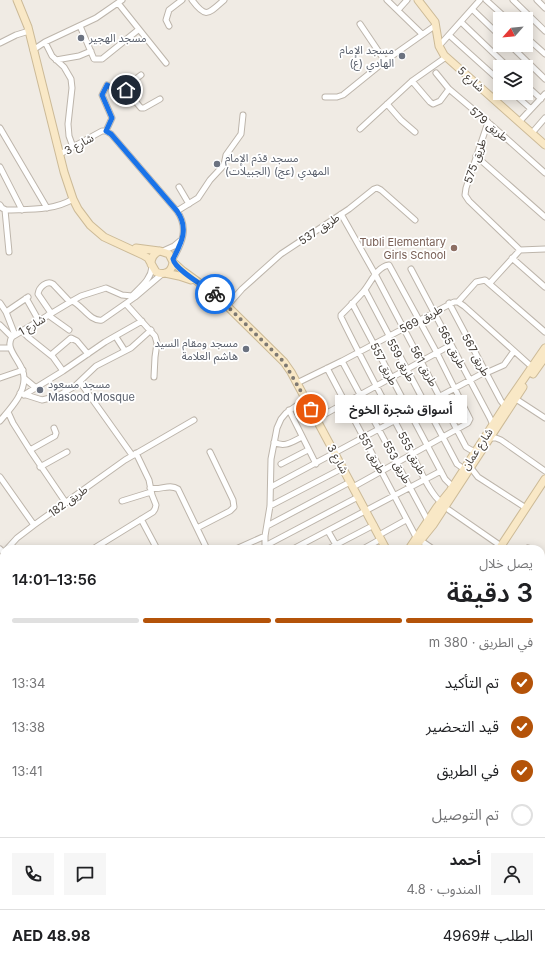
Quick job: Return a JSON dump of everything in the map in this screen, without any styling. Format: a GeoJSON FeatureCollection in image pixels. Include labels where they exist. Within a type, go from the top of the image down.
{"type":"FeatureCollection","features":[{"type":"Feature","properties":{"kind":"street","name":"شارع 3"},"geometry":{"type":"LineString","coordinates":[[17,0],[29,31],[73,199],[82,217],[104,237],[143,254],[152,265]]}},
{"type":"Feature","properties":{"kind":"street"},"geometry":{"type":"LineString","coordinates":[[169,26],[166,20],[168,11],[182,0]]}},
{"type":"Feature","properties":{"kind":"street"},"geometry":{"type":"LineString","coordinates":[[192,0],[199,10],[207,13],[212,11],[224,0]]}},
{"type":"Feature","properties":{"kind":"street"},"geometry":{"type":"LineString","coordinates":[[387,0],[422,34]]}},
{"type":"Feature","properties":{"kind":"street"},"geometry":{"type":"LineString","coordinates":[[398,10],[407,0]]}},
{"type":"Feature","properties":{"kind":"street","name":"شارع 5"},"geometry":{"type":"LineString","coordinates":[[418,0],[436,25],[439,46],[446,57],[545,145]]}},
{"type":"Feature","properties":{"kind":"street"},"geometry":{"type":"LineString","coordinates":[[439,46],[480,0]]}},
{"type":"Feature","properties":{"kind":"street"},"geometry":{"type":"LineString","coordinates":[[486,0],[499,12]]}},
{"type":"Feature","properties":{"kind":"street"},"geometry":{"type":"LineString","coordinates":[[513,0],[545,31]]}},
{"type":"Feature","properties":{"kind":"street"},"geometry":{"type":"LineString","coordinates":[[537,0],[545,8]]}},
{"type":"Feature","properties":{"kind":"street"},"geometry":{"type":"LineString","coordinates":[[33,50],[45,42],[96,18],[120,2],[138,30],[166,63]]}},
{"type":"Feature","properties":{"kind":"street"},"geometry":{"type":"LineString","coordinates":[[472,9],[493,29]]}},
{"type":"Feature","properties":{"kind":"street"},"geometry":{"type":"LineString","coordinates":[[461,22],[501,60]]}},
{"type":"Feature","properties":{"kind":"street"},"geometry":{"type":"LineString","coordinates":[[360,24],[386,61]]}},
{"type":"Feature","properties":{"kind":"street"},"geometry":{"type":"LineString","coordinates":[[325,97],[341,96],[436,25]]}},
{"type":"Feature","properties":{"kind":"street"},"geometry":{"type":"LineString","coordinates":[[80,26],[94,60],[102,58],[138,30]]}},
{"type":"Feature","properties":{"kind":"street"},"geometry":{"type":"LineString","coordinates":[[0,43],[16,35],[29,31]]}},
{"type":"Feature","properties":{"kind":"street"},"geometry":{"type":"LineString","coordinates":[[449,35],[493,75]]}},
{"type":"Feature","properties":{"kind":"street"},"geometry":{"type":"LineString","coordinates":[[31,41],[45,42]]}},
{"type":"Feature","properties":{"kind":"street"},"geometry":{"type":"LineString","coordinates":[[45,42],[56,60],[67,70],[71,79],[72,88],[68,124],[69,136],[73,147]]}},
{"type":"Feature","properties":{"kind":"street"},"geometry":{"type":"LineString","coordinates":[[533,43],[545,54]]}},
{"type":"Feature","properties":{"kind":"street"},"geometry":{"type":"LineString","coordinates":[[56,60],[79,56],[91,51]]}},
{"type":"Feature","properties":{"kind":"street"},"geometry":{"type":"LineString","coordinates":[[517,52],[545,79]]}},
{"type":"Feature","properties":{"kind":"street"},"geometry":{"type":"LineString","coordinates":[[360,129],[412,81],[446,57]]}},
{"type":"Feature","properties":{"kind":"street","name":"طريق 579"},"geometry":{"type":"LineString","coordinates":[[436,73],[449,90],[488,122],[545,173]]}},
{"type":"Feature","properties":{"kind":"street"},"geometry":{"type":"LineString","coordinates":[[106,131],[112,118],[102,95],[107,85],[115,89],[124,88],[141,75]]}},
{"type":"Feature","properties":{"kind":"street"},"geometry":{"type":"LineString","coordinates":[[412,81],[430,102],[434,104],[440,101],[449,90]]}},
{"type":"Feature","properties":{"kind":"street"},"geometry":{"type":"LineString","coordinates":[[124,88],[141,108],[144,108],[160,99]]}},
{"type":"Feature","properties":{"kind":"street"},"geometry":{"type":"LineString","coordinates":[[533,92],[541,99]]}},
{"type":"Feature","properties":{"kind":"street"},"geometry":{"type":"LineString","coordinates":[[519,122],[545,94]]}},
{"type":"Feature","properties":{"kind":"street"},"geometry":{"type":"LineString","coordinates":[[521,100],[531,109]]}},
{"type":"Feature","properties":{"kind":"street"},"geometry":{"type":"LineString","coordinates":[[387,104],[401,120],[415,132]]}},
{"type":"Feature","properties":{"kind":"street"},"geometry":{"type":"LineString","coordinates":[[177,211],[198,198],[210,180],[224,165],[226,155],[241,134],[243,115]]}},
{"type":"Feature","properties":{"kind":"street"},"geometry":{"type":"LineString","coordinates":[[532,133],[545,118]]}},
{"type":"Feature","properties":{"kind":"street","name":"طريق 575"},"geometry":{"type":"LineString","coordinates":[[488,122],[476,156],[465,195],[469,201],[520,250]]}},
{"type":"Feature","properties":{"kind":"street"},"geometry":{"type":"LineString","coordinates":[[0,128],[47,208]]}},
{"type":"Feature","properties":{"kind":"street","name":"شارع 3"},"geometry":{"type":"LineString","coordinates":[[60,154],[106,131],[111,134],[177,211],[184,224],[182,238],[173,261],[183,271],[204,286],[227,306],[282,359],[306,399],[384,545]]}},
{"type":"Feature","properties":{"kind":"street"},"geometry":{"type":"LineString","coordinates":[[476,156],[545,217]]}},
{"type":"Feature","properties":{"kind":"street"},"geometry":{"type":"LineString","coordinates":[[0,167],[22,210]]}},
{"type":"Feature","properties":{"kind":"street"},"geometry":{"type":"LineString","coordinates":[[179,187],[189,204]]}},
{"type":"Feature","properties":{"kind":"street","name":"طريق 537"},"geometry":{"type":"LineString","coordinates":[[227,306],[242,289],[281,254],[341,214],[372,190],[377,188],[381,190],[415,220]]}},
{"type":"Feature","properties":{"kind":"street"},"geometry":{"type":"LineString","coordinates":[[3,213],[62,205],[73,199]]}},
{"type":"Feature","properties":{"kind":"street"},"geometry":{"type":"LineString","coordinates":[[0,205],[3,213],[9,252]]}},
{"type":"Feature","properties":{"kind":"street","name":"طريق 561"},"geometry":{"type":"LineString","coordinates":[[341,214],[375,274],[468,449],[476,451]]}},
{"type":"Feature","properties":{"kind":"street"},"geometry":{"type":"LineString","coordinates":[[70,330],[50,314],[38,294],[38,290],[46,283],[50,282],[53,284],[71,302],[77,304],[98,321],[105,319],[126,304],[148,278],[151,273],[151,260],[154,254],[174,246],[182,238]]}},
{"type":"Feature","properties":{"kind":"street","name":"شارع 3"},"geometry":{"type":"LineString","coordinates":[[124,246],[162,251]]}},
{"type":"Feature","properties":{"kind":"street"},"geometry":{"type":"LineString","coordinates":[[490,283],[520,250],[545,249]]}},
{"type":"Feature","properties":{"kind":"street"},"geometry":{"type":"LineString","coordinates":[[131,298],[135,297],[171,269],[173,261],[169,254],[162,251]]}},
{"type":"Feature","properties":{"kind":"street"},"geometry":{"type":"LineString","coordinates":[[512,258],[543,286]]}},
{"type":"Feature","properties":{"kind":"street"},"geometry":{"type":"LineString","coordinates":[[152,265],[156,272],[163,274]]}},
{"type":"Feature","properties":{"kind":"street"},"geometry":{"type":"LineString","coordinates":[[267,526],[352,484],[382,471],[469,422],[469,417],[455,388],[392,268],[387,265],[375,274],[352,304]]}},
{"type":"Feature","properties":{"kind":"street","name":"طريق 565"},"geometry":{"type":"LineString","coordinates":[[411,269],[493,425]]}},
{"type":"Feature","properties":{"kind":"street","name":"شارع 3"},"geometry":{"type":"LineString","coordinates":[[163,274],[186,278],[204,286]]}},
{"type":"Feature","properties":{"kind":"street"},"geometry":{"type":"LineString","coordinates":[[532,367],[458,302],[476,282],[482,280],[490,283],[545,332]]}},
{"type":"Feature","properties":{"kind":"street","name":"شارع 1"},"geometry":{"type":"LineString","coordinates":[[1,420],[22,394],[24,378],[23,370],[10,348],[10,341],[13,336],[81,296],[106,288],[131,298]]}},
{"type":"Feature","properties":{"kind":"street","name":"طريق 559"},"geometry":{"type":"LineString","coordinates":[[364,290],[457,464],[467,468],[478,477],[526,508]]}},
{"type":"Feature","properties":{"kind":"street"},"geometry":{"type":"LineString","coordinates":[[6,312],[27,298],[39,321]]}},
{"type":"Feature","properties":{"kind":"street","name":"طريق 569"},"geometry":{"type":"LineString","coordinates":[[296,383],[342,361],[449,303],[458,302]]}},
{"type":"Feature","properties":{"kind":"street"},"geometry":{"type":"LineString","coordinates":[[0,303],[6,312],[13,336]]}},
{"type":"Feature","properties":{"kind":"street","name":"طريق 567"},"geometry":{"type":"LineString","coordinates":[[449,303],[505,406]]}},
{"type":"Feature","properties":{"kind":"street"},"geometry":{"type":"LineString","coordinates":[[126,304],[151,330],[156,340],[154,376]]}},
{"type":"Feature","properties":{"kind":"street","name":"طريق 555"},"geometry":{"type":"LineString","coordinates":[[352,304],[341,315],[341,317],[426,480],[436,498],[441,502]]}},
{"type":"Feature","properties":{"kind":"street","name":"طريق 557"},"geometry":{"type":"LineString","coordinates":[[352,304],[441,471],[452,487]]}},
{"type":"Feature","properties":{"kind":"street"},"geometry":{"type":"LineString","coordinates":[[22,394],[36,388],[63,372],[105,342],[116,337],[142,320]]}},
{"type":"Feature","properties":{"kind":"street"},"geometry":{"type":"LineString","coordinates":[[0,325],[13,336]]}},
{"type":"Feature","properties":{"kind":"street"},"geometry":{"type":"LineString","coordinates":[[22,394],[37,399],[48,399],[58,396],[80,382],[96,366],[136,344],[151,330]]}},
{"type":"Feature","properties":{"kind":"street"},"geometry":{"type":"LineString","coordinates":[[22,331],[51,355],[63,372]]}},
{"type":"Feature","properties":{"kind":"street"},"geometry":{"type":"LineString","coordinates":[[116,337],[125,351]]}},
{"type":"Feature","properties":{"kind":"street"},"geometry":{"type":"LineString","coordinates":[[51,355],[71,338],[75,339],[88,354]]}},
{"type":"Feature","properties":{"kind":"street"},"geometry":{"type":"LineString","coordinates":[[316,419],[452,345]]}},
{"type":"Feature","properties":{"kind":"street"},"geometry":{"type":"LineString","coordinates":[[1,346],[10,348]]}},
{"type":"Feature","properties":{"kind":"street","name":"شارع عمان"},"geometry":{"type":"LineString","coordinates":[[412,545],[433,525],[476,451],[545,348]]}},
{"type":"Feature","properties":{"kind":"street"},"geometry":{"type":"LineString","coordinates":[[271,487],[470,380],[504,365],[514,351]]}},
{"type":"Feature","properties":{"kind":"street","name":"شارع عمان"},"geometry":{"type":"LineString","coordinates":[[416,545],[428,520],[490,438],[525,384],[544,360]]}},
{"type":"Feature","properties":{"kind":"street","name":"طريق 553"},"geometry":{"type":"LineString","coordinates":[[342,361],[428,520]]}},
{"type":"Feature","properties":{"kind":"street","name":"طريق 551"},"geometry":{"type":"LineString","coordinates":[[327,368],[382,471],[406,520],[420,536]]}},
{"type":"Feature","properties":{"kind":"street"},"geometry":{"type":"LineString","coordinates":[[0,378],[23,370]]}},
{"type":"Feature","properties":{"kind":"street"},"geometry":{"type":"LineString","coordinates":[[24,378],[36,388]]}},
{"type":"Feature","properties":{"kind":"street"},"geometry":{"type":"LineString","coordinates":[[80,382],[134,454],[148,477],[156,505],[156,509],[153,512],[99,545]]}},
{"type":"Feature","properties":{"kind":"street"},"geometry":{"type":"LineString","coordinates":[[265,545],[270,506],[271,459],[278,423],[289,410],[306,399]]}},
{"type":"Feature","properties":{"kind":"street"},"geometry":{"type":"LineString","coordinates":[[519,401],[545,418]]}},
{"type":"Feature","properties":{"kind":"street"},"geometry":{"type":"LineString","coordinates":[[289,410],[316,464]]}},
{"type":"Feature","properties":{"kind":"street"},"geometry":{"type":"LineString","coordinates":[[8,412],[13,423],[40,467],[66,503]]}},
{"type":"Feature","properties":{"kind":"street"},"geometry":{"type":"LineString","coordinates":[[1,420],[13,423]]}},
{"type":"Feature","properties":{"kind":"street","name":"طريق 182"},"geometry":{"type":"LineString","coordinates":[[10,545],[34,525],[134,454],[194,420]]}},
{"type":"Feature","properties":{"kind":"street"},"geometry":{"type":"LineString","coordinates":[[30,450],[55,436],[56,433],[54,428]]}},
{"type":"Feature","properties":{"kind":"street"},"geometry":{"type":"LineString","coordinates":[[274,442],[280,445],[285,445],[302,437]]}},
{"type":"Feature","properties":{"kind":"street"},"geometry":{"type":"LineString","coordinates":[[490,438],[501,440],[545,471]]}},
{"type":"Feature","properties":{"kind":"street"},"geometry":{"type":"LineString","coordinates":[[281,464],[308,450]]}},
{"type":"Feature","properties":{"kind":"street"},"geometry":{"type":"LineString","coordinates":[[40,467],[67,452]]}},
{"type":"Feature","properties":{"kind":"street"},"geometry":{"type":"LineString","coordinates":[[196,528],[230,511],[234,507],[234,502],[210,452]]}},
{"type":"Feature","properties":{"kind":"street"},"geometry":{"type":"LineString","coordinates":[[270,506],[343,468]]}},
{"type":"Feature","properties":{"kind":"street"},"geometry":{"type":"LineString","coordinates":[[300,545],[441,471]]}},
{"type":"Feature","properties":{"kind":"street"},"geometry":{"type":"LineString","coordinates":[[0,477],[34,525]]}},
{"type":"Feature","properties":{"kind":"street"},"geometry":{"type":"LineString","coordinates":[[501,545],[545,479]]}},
{"type":"Feature","properties":{"kind":"street"},"geometry":{"type":"LineString","coordinates":[[122,501],[151,490],[171,486],[178,489],[204,545]]}},
{"type":"Feature","properties":{"kind":"street"},"geometry":{"type":"LineString","coordinates":[[270,545],[358,497]]}},
{"type":"Feature","properties":{"kind":"street"},"geometry":{"type":"LineString","coordinates":[[449,510],[497,545]]}},
{"type":"Feature","properties":{"kind":"street"},"geometry":{"type":"LineString","coordinates":[[141,519],[155,545]]}},
{"type":"Feature","properties":{"kind":"street"},"geometry":{"type":"LineString","coordinates":[[369,545],[406,520]]}},
{"type":"Feature","properties":{"kind":"street"},"geometry":{"type":"LineString","coordinates":[[328,530],[336,545],[374,525]]}},
{"type":"Feature","properties":{"kind":"street"},"geometry":{"type":"LineString","coordinates":[[245,545],[265,536]]}},
{"type":"Feature","properties":{"kind":"street"},"geometry":{"type":"LineString","coordinates":[[420,536],[429,545]]}},
{"type":"Feature","properties":{"kind":"way so far"},"geometry":{"type":"LineString","coordinates":[[215,294],[284,362],[311,409]]}},
{"type":"Feature","properties":{"kind":"place","name":"مسجد الهجير"},"geometry":{"type":"Point","coordinates":[81,38]}},
{"type":"Feature","properties":{"kind":"place","name":"مسجد الإمام الهادي (ع)"},"geometry":{"type":"Point","coordinates":[402,56]}},
{"type":"Feature","properties":{"kind":"place","name":"مسجد قدَم الإمام المهدي (عج) (الجبيلات)"},"geometry":{"type":"Point","coordinates":[217,164]}},
{"type":"Feature","properties":{"kind":"place","name":"Tubli Elementary Girls School"},"geometry":{"type":"Point","coordinates":[454,248]}},
{"type":"Feature","properties":{"kind":"place","name":"مسجد ومقام السيد هاشم العلامة"},"geometry":{"type":"Point","coordinates":[246,349]}},
{"type":"Feature","properties":{"kind":"place","name":"مسجد مسعود Masood Mosque"},"geometry":{"type":"Point","coordinates":[40,390]}},
{"type":"Feature","properties":{"kind":"place","name":"أسواق شجرة الخوخ"},"geometry":{"type":"Point","coordinates":[311,409]}},
{"type":"Feature","properties":{"kind":"route"},"geometry":{"type":"LineString","coordinates":[[126,90],[122,87],[115,89],[107,85],[102,93],[102,97],[112,115],[106,131],[111,134],[177,211],[182,219],[184,224],[183,234],[173,262],[215,294]]}}]}
